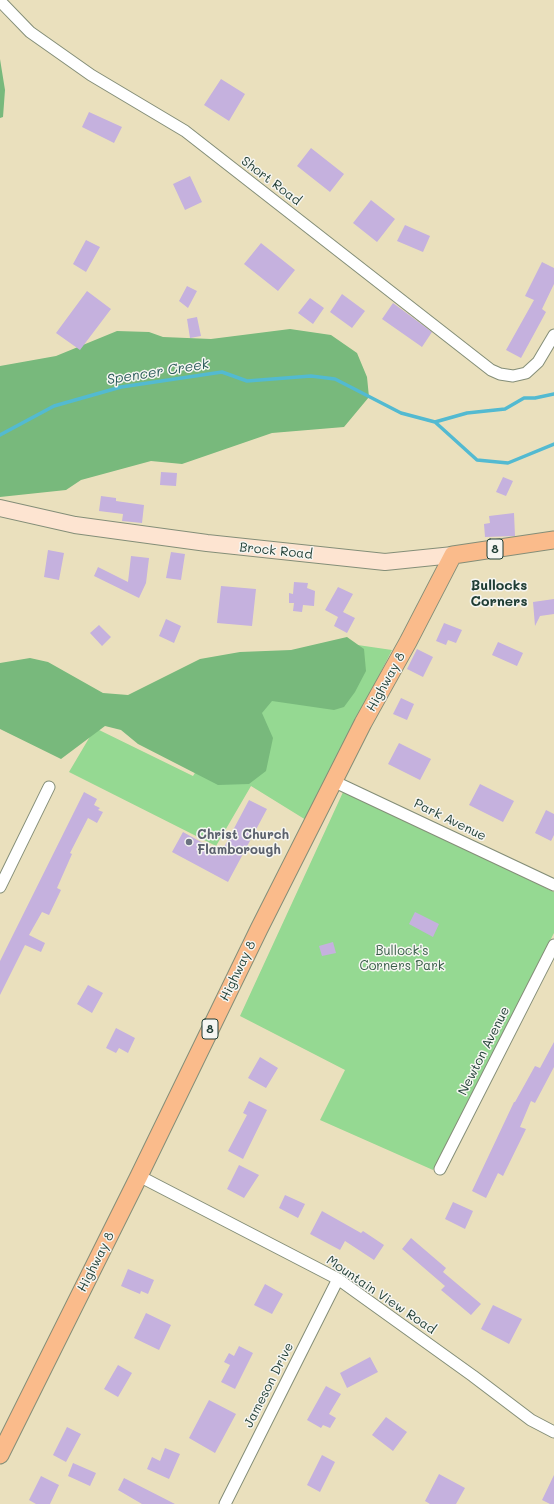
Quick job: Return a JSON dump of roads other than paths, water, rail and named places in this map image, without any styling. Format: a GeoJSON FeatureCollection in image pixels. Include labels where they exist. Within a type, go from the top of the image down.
{"type":"FeatureCollection","features":[{"type":"Feature","properties":{"kind":"main road","name":"Brock Road"},"geometry":{"type":"LineString","coordinates":[[0,508],[75,525],[208,543],[385,562],[453,555],[554,540]]}},
{"type":"Feature","properties":{"kind":"main road","name":"Highway 8"},"geometry":{"type":"LineString","coordinates":[[0,1455],[333,781],[453,555]]}},
{"type":"Feature","properties":{"kind":"street","name":"Short Road"},"geometry":{"type":"LineString","coordinates":[[0,1],[30,32],[91,75],[185,131],[491,370],[500,374],[513,376],[526,373],[538,362],[554,335]]}},
{"type":"Feature","properties":{"kind":"street","name":"Park Avenue"},"geometry":{"type":"LineString","coordinates":[[333,781],[554,885]]}},
{"type":"Feature","properties":{"kind":"street"},"geometry":{"type":"LineString","coordinates":[[0,887],[3,874],[49,787]]}},
{"type":"Feature","properties":{"kind":"street","name":"Newton Avenue"},"geometry":{"type":"LineString","coordinates":[[440,1169],[554,945]]}},
{"type":"Feature","properties":{"kind":"street","name":"Mountain View Road"},"geometry":{"type":"LineString","coordinates":[[139,1176],[338,1279],[449,1358],[531,1420],[554,1432]]}},
{"type":"Feature","properties":{"kind":"street","name":"Jameson Drive"},"geometry":{"type":"LineString","coordinates":[[225,1504],[338,1279]]}},
{"type":"Feature","properties":{"kind":"waterway","name":"Spencer Creek"},"geometry":{"type":"LineString","coordinates":[[0,435],[54,406],[121,387],[222,372],[247,381],[311,376],[335,379],[401,413],[435,422],[467,413],[505,409],[524,398],[535,398],[554,394]]}},
{"type":"Feature","properties":{"kind":"waterway"},"geometry":{"type":"LineString","coordinates":[[435,422],[477,460],[508,463],[554,444]]}},
{"type":"Feature","properties":{"kind":"place","name":"Christ Church Flamborough"},"geometry":{"type":"Point","coordinates":[189,842]}},
{"type":"Feature","properties":{"kind":"district","name":"Bullocks Corners"},"geometry":{"type":"Point","coordinates":[499,594]}},
{"type":"Feature","properties":{"kind":"park label","name":"Bullock's Corners Park"},"geometry":{"type":"Point","coordinates":[402,958]}}]}
